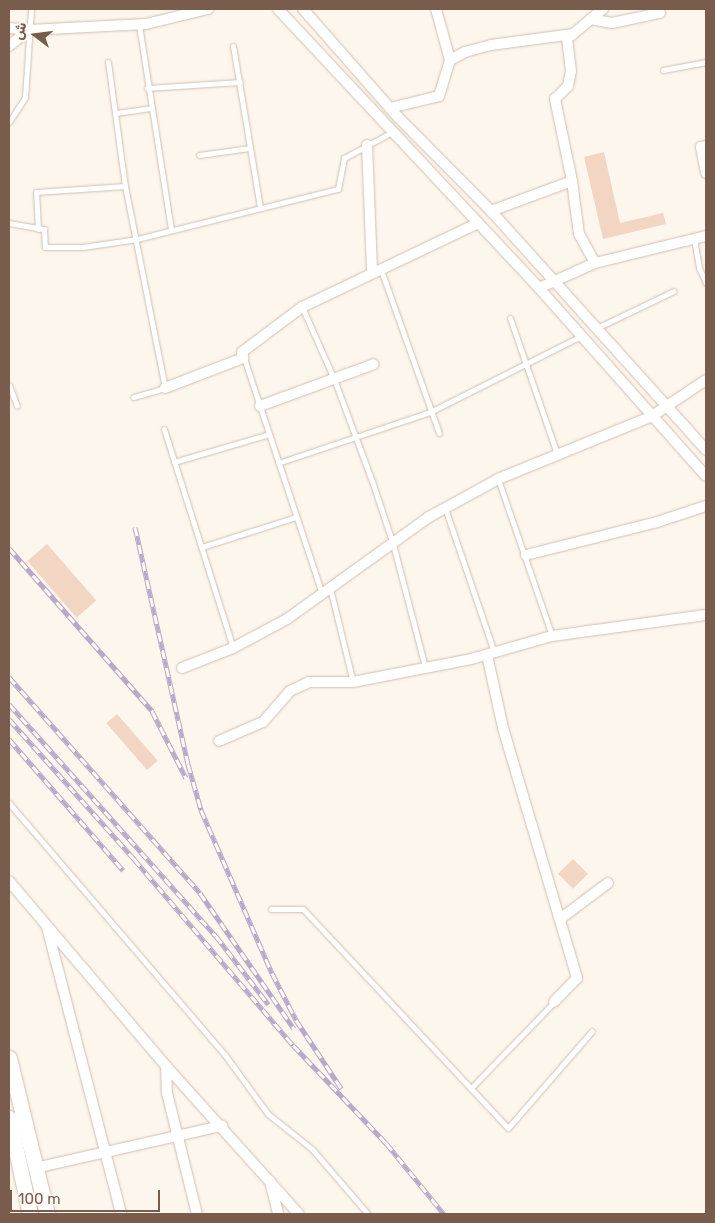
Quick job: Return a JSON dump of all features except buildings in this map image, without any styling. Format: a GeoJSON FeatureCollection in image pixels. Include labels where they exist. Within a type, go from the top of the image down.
{"type":"FeatureCollection","features":[{"type":"Feature","properties":{"kind":"street"},"geometry":{"type":"LineString","coordinates":[[9,28],[29,30],[139,24],[208,9]]}},
{"type":"Feature","properties":{"kind":"street"},"geometry":{"type":"LineString","coordinates":[[278,9],[538,288],[706,476]]}},
{"type":"Feature","properties":{"kind":"street"},"geometry":{"type":"LineString","coordinates":[[303,9],[390,108],[491,211],[706,450]]}},
{"type":"Feature","properties":{"kind":"street"},"geometry":{"type":"LineString","coordinates":[[390,108],[439,96],[450,60],[436,9]]}},
{"type":"Feature","properties":{"kind":"street"},"geometry":{"type":"LineString","coordinates":[[594,263],[579,234],[572,181],[555,99],[568,86],[571,71],[567,40],[603,9]]}},
{"type":"Feature","properties":{"kind":"street"},"geometry":{"type":"LineString","coordinates":[[591,19],[612,23],[660,13]]}},
{"type":"Feature","properties":{"kind":"street"},"geometry":{"type":"LineString","coordinates":[[9,46],[29,30]]}},
{"type":"Feature","properties":{"kind":"street"},"geometry":{"type":"LineString","coordinates":[[450,60],[465,52],[491,45],[573,34]]}},
{"type":"Feature","properties":{"kind":"street"},"geometry":{"type":"LineString","coordinates":[[367,145],[376,271]]}},
{"type":"Feature","properties":{"kind":"street"},"geometry":{"type":"LineString","coordinates":[[706,146],[701,147],[706,173]]}},
{"type":"Feature","properties":{"kind":"street"},"geometry":{"type":"LineString","coordinates":[[491,211],[572,181]]}},
{"type":"Feature","properties":{"kind":"street"},"geometry":{"type":"LineString","coordinates":[[165,388],[243,358],[242,352],[302,307],[478,223]]}},
{"type":"Feature","properties":{"kind":"street"},"geometry":{"type":"LineString","coordinates":[[538,288],[553,279],[594,263],[706,236]]}},
{"type":"Feature","properties":{"kind":"street"},"geometry":{"type":"LineString","coordinates":[[260,406],[374,364]]}},
{"type":"Feature","properties":{"kind":"street"},"geometry":{"type":"LineString","coordinates":[[182,668],[233,648],[287,619],[445,508],[498,479],[652,416],[706,380]]}},
{"type":"Feature","properties":{"kind":"street"},"geometry":{"type":"LineString","coordinates":[[526,555],[657,522],[706,506]]}},
{"type":"Feature","properties":{"kind":"street"},"geometry":{"type":"LineString","coordinates":[[219,741],[263,722],[290,691],[297,686],[309,682],[354,682],[491,654],[552,636],[706,614]]}},
{"type":"Feature","properties":{"kind":"street"},"geometry":{"type":"LineString","coordinates":[[491,654],[503,728],[577,978],[554,1002]]}},
{"type":"Feature","properties":{"kind":"street"},"geometry":{"type":"LineString","coordinates":[[9,881],[166,1066],[222,1126],[299,1214]]}},
{"type":"Feature","properties":{"kind":"street"},"geometry":{"type":"LineString","coordinates":[[560,920],[608,883]]}},
{"type":"Feature","properties":{"kind":"street"},"geometry":{"type":"LineString","coordinates":[[46,925],[121,1214]]}},
{"type":"Feature","properties":{"kind":"street"},"geometry":{"type":"LineString","coordinates":[[9,1058],[47,1214]]}},
{"type":"Feature","properties":{"kind":"street"},"geometry":{"type":"LineString","coordinates":[[166,1066],[167,1094],[198,1214]]}},
{"type":"Feature","properties":{"kind":"street"},"geometry":{"type":"LineString","coordinates":[[9,1118],[30,1214]]}},
{"type":"Feature","properties":{"kind":"street"},"geometry":{"type":"LineString","coordinates":[[35,1168],[222,1126]]}},
{"type":"Feature","properties":{"kind":"street"},"geometry":{"type":"LineString","coordinates":[[269,1180],[278,1214]]}},
{"type":"Feature","properties":{"kind":"lane"},"geometry":{"type":"LineString","coordinates":[[9,122],[25,97],[31,9]]}},
{"type":"Feature","properties":{"kind":"lane"},"geometry":{"type":"LineString","coordinates":[[139,24],[146,88],[171,230]]}},
{"type":"Feature","properties":{"kind":"lane"},"geometry":{"type":"LineString","coordinates":[[233,46],[260,208]]}},
{"type":"Feature","properties":{"kind":"lane"},"geometry":{"type":"LineString","coordinates":[[108,62],[125,186],[165,388],[133,397]]}},
{"type":"Feature","properties":{"kind":"lane"},"geometry":{"type":"LineString","coordinates":[[663,70],[706,62]]}},
{"type":"Feature","properties":{"kind":"lane"},"geometry":{"type":"LineString","coordinates":[[146,88],[240,82]]}},
{"type":"Feature","properties":{"kind":"lane"},"geometry":{"type":"LineString","coordinates":[[116,113],[151,108]]}},
{"type":"Feature","properties":{"kind":"lane"},"geometry":{"type":"LineString","coordinates":[[9,223],[44,229],[45,247],[83,247],[137,240],[338,189],[344,158],[392,132]]}},
{"type":"Feature","properties":{"kind":"lane"},"geometry":{"type":"LineString","coordinates":[[199,155],[250,148]]}},
{"type":"Feature","properties":{"kind":"lane"},"geometry":{"type":"LineString","coordinates":[[38,229],[36,192],[125,186]]}},
{"type":"Feature","properties":{"kind":"lane"},"geometry":{"type":"LineString","coordinates":[[694,239],[699,268],[706,283]]}},
{"type":"Feature","properties":{"kind":"lane"},"geometry":{"type":"LineString","coordinates":[[376,271],[439,433]]}},
{"type":"Feature","properties":{"kind":"lane"},"geometry":{"type":"LineString","coordinates":[[597,328],[674,291]]}},
{"type":"Feature","properties":{"kind":"lane"},"geometry":{"type":"LineString","coordinates":[[302,307],[334,379],[393,544],[425,667]]}},
{"type":"Feature","properties":{"kind":"lane"},"geometry":{"type":"LineString","coordinates":[[510,318],[557,455]]}},
{"type":"Feature","properties":{"kind":"lane"},"geometry":{"type":"LineString","coordinates":[[278,463],[356,439],[430,412],[525,362],[581,336]]}},
{"type":"Feature","properties":{"kind":"lane"},"geometry":{"type":"LineString","coordinates":[[242,352],[296,517],[326,592],[354,682]]}},
{"type":"Feature","properties":{"kind":"lane"},"geometry":{"type":"LineString","coordinates":[[9,385],[17,406]]}},
{"type":"Feature","properties":{"kind":"lane"},"geometry":{"type":"LineString","coordinates":[[164,429],[233,648]]}},
{"type":"Feature","properties":{"kind":"lane"},"geometry":{"type":"LineString","coordinates":[[174,462],[269,434]]}},
{"type":"Feature","properties":{"kind":"lane"},"geometry":{"type":"LineString","coordinates":[[498,479],[526,555],[552,636]]}},
{"type":"Feature","properties":{"kind":"lane"},"geometry":{"type":"LineString","coordinates":[[445,508],[491,654]]}},
{"type":"Feature","properties":{"kind":"lane"},"geometry":{"type":"LineString","coordinates":[[202,547],[296,517]]}},
{"type":"Feature","properties":{"kind":"lane"},"geometry":{"type":"LineString","coordinates":[[9,803],[225,1055],[268,1114],[312,1149],[368,1214]]}},
{"type":"Feature","properties":{"kind":"lane"},"geometry":{"type":"LineString","coordinates":[[270,909],[296,906],[303,909],[508,1128],[592,1032]]}},
{"type":"Feature","properties":{"kind":"lane"},"geometry":{"type":"LineString","coordinates":[[471,1088],[554,1002]]}},
{"type":"Feature","properties":{"kind":"railway"},"geometry":{"type":"LineString","coordinates":[[135,527],[188,764],[201,810],[272,973],[296,1020],[341,1088]]}},
{"type":"Feature","properties":{"kind":"railway"},"geometry":{"type":"LineString","coordinates":[[9,548],[152,711],[186,778]]}},
{"type":"Feature","properties":{"kind":"railway"},"geometry":{"type":"LineString","coordinates":[[9,677],[200,893],[294,1029]]}},
{"type":"Feature","properties":{"kind":"railway"},"geometry":{"type":"LineString","coordinates":[[9,704],[216,936],[268,1004]]}},
{"type":"Feature","properties":{"kind":"railway"},"geometry":{"type":"LineString","coordinates":[[9,719],[134,859],[293,1045],[386,1143],[444,1214]]}},
{"type":"Feature","properties":{"kind":"railway"},"geometry":{"type":"LineString","coordinates":[[9,739],[123,870]]}}]}
